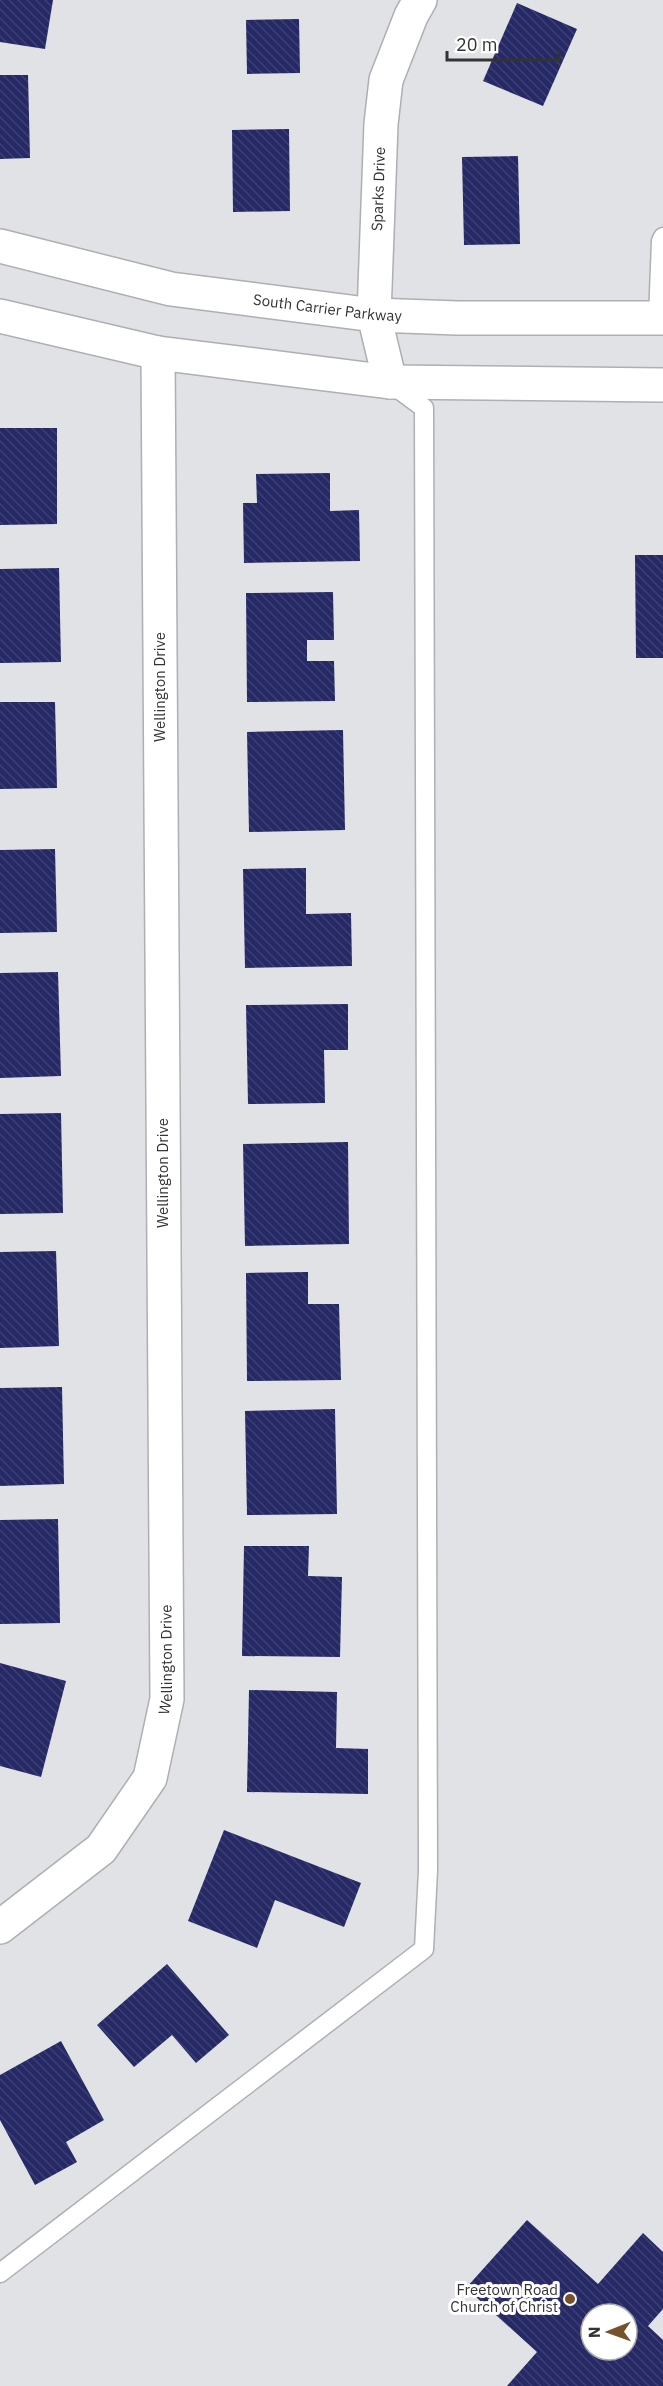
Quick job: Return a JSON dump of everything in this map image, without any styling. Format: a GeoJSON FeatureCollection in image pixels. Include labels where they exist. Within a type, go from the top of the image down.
{"type":"FeatureCollection","features":[{"type":"Feature","properties":{"kind":"street","name":"Sparks Drive"},"geometry":{"type":"LineString","coordinates":[[390,382],[374,315],[381,124],[386,80],[411,16],[420,0]]}},
{"type":"Feature","properties":{"kind":"street","name":"South Carrier Parkway"},"geometry":{"type":"LineString","coordinates":[[0,246],[171,289],[374,315],[458,318],[660,318]]}},
{"type":"Feature","properties":{"kind":"street"},"geometry":{"type":"LineString","coordinates":[[0,316],[158,352],[390,382],[663,385]]}},
{"type":"Feature","properties":{"kind":"street","name":"Wellington Drive"},"geometry":{"type":"LineString","coordinates":[[0,1927],[102,1849],[150,1778],[167,1699],[158,352]]}},
{"type":"Feature","properties":{"kind":"lane"},"geometry":{"type":"LineString","coordinates":[[660,318],[661,241],[663,237]]}},
{"type":"Feature","properties":{"kind":"lane"},"geometry":{"type":"LineString","coordinates":[[0,2273],[424,1949],[428,1870],[424,408],[390,382]]}},
{"type":"Feature","properties":{"kind":"building"},"geometry":{"type":"Polygon","coordinates":[[[0,0],[53,0],[45,49],[0,42],[0,0]]]}},
{"type":"Feature","properties":{"kind":"building"},"geometry":{"type":"Polygon","coordinates":[[[517,3],[577,29],[543,106],[483,81],[517,3]]]}},
{"type":"Feature","properties":{"kind":"building"},"geometry":{"type":"Polygon","coordinates":[[[299,19],[300,73],[247,74],[246,20],[299,19]]]}},
{"type":"Feature","properties":{"kind":"building"},"geometry":{"type":"Polygon","coordinates":[[[0,75],[28,75],[30,158],[0,159],[0,75]]]}},
{"type":"Feature","properties":{"kind":"building"},"geometry":{"type":"Polygon","coordinates":[[[289,129],[290,211],[233,212],[232,130],[289,129]]]}},
{"type":"Feature","properties":{"kind":"building"},"geometry":{"type":"Polygon","coordinates":[[[518,156],[520,244],[464,245],[462,157],[518,156]]]}},
{"type":"Feature","properties":{"kind":"building"},"geometry":{"type":"Polygon","coordinates":[[[0,428],[57,428],[57,524],[0,525],[0,428]]]}},
{"type":"Feature","properties":{"kind":"building"},"geometry":{"type":"Polygon","coordinates":[[[330,473],[330,511],[359,510],[360,561],[244,563],[243,503],[257,503],[256,474],[330,473]]]}},
{"type":"Feature","properties":{"kind":"building"},"geometry":{"type":"Polygon","coordinates":[[[635,555],[663,555],[663,658],[636,658],[635,555]]]}},
{"type":"Feature","properties":{"kind":"building"},"geometry":{"type":"Polygon","coordinates":[[[59,568],[61,662],[0,663],[0,569],[59,568]]]}},
{"type":"Feature","properties":{"kind":"building"},"geometry":{"type":"Polygon","coordinates":[[[333,592],[334,640],[307,640],[307,661],[334,661],[335,701],[247,702],[246,593],[333,592]]]}},
{"type":"Feature","properties":{"kind":"building"},"geometry":{"type":"Polygon","coordinates":[[[0,702],[55,702],[57,788],[0,789],[0,702]]]}},
{"type":"Feature","properties":{"kind":"building"},"geometry":{"type":"Polygon","coordinates":[[[343,730],[345,830],[249,832],[247,732],[343,730]]]}},
{"type":"Feature","properties":{"kind":"building"},"geometry":{"type":"Polygon","coordinates":[[[55,849],[57,932],[0,933],[0,850],[55,849]]]}},
{"type":"Feature","properties":{"kind":"building"},"geometry":{"type":"Polygon","coordinates":[[[306,868],[306,914],[351,913],[352,966],[245,968],[243,869],[306,868]]]}},
{"type":"Feature","properties":{"kind":"building"},"geometry":{"type":"Polygon","coordinates":[[[58,972],[61,1076],[0,1078],[0,973],[58,972]]]}},
{"type":"Feature","properties":{"kind":"building"},"geometry":{"type":"Polygon","coordinates":[[[348,1004],[348,1050],[324,1050],[325,1103],[248,1104],[246,1005],[348,1004]]]}},
{"type":"Feature","properties":{"kind":"building"},"geometry":{"type":"Polygon","coordinates":[[[61,1113],[63,1213],[0,1214],[0,1114],[61,1113]]]}},
{"type":"Feature","properties":{"kind":"building"},"geometry":{"type":"Polygon","coordinates":[[[348,1142],[349,1244],[245,1246],[243,1144],[348,1142]]]}},
{"type":"Feature","properties":{"kind":"building"},"geometry":{"type":"Polygon","coordinates":[[[56,1251],[59,1346],[0,1348],[0,1252],[56,1251]]]}},
{"type":"Feature","properties":{"kind":"building"},"geometry":{"type":"Polygon","coordinates":[[[308,1272],[308,1304],[339,1304],[341,1380],[247,1381],[246,1273],[308,1272]]]}},
{"type":"Feature","properties":{"kind":"building"},"geometry":{"type":"Polygon","coordinates":[[[62,1387],[64,1484],[0,1486],[0,1388],[62,1387]]]}},
{"type":"Feature","properties":{"kind":"building"},"geometry":{"type":"Polygon","coordinates":[[[335,1409],[337,1514],[247,1515],[245,1411],[335,1409]]]}},
{"type":"Feature","properties":{"kind":"building"},"geometry":{"type":"Polygon","coordinates":[[[58,1519],[60,1623],[0,1624],[0,1520],[58,1519]]]}},
{"type":"Feature","properties":{"kind":"building"},"geometry":{"type":"Polygon","coordinates":[[[244,1546],[309,1546],[308,1576],[342,1577],[340,1657],[242,1656],[244,1546]]]}},
{"type":"Feature","properties":{"kind":"building"},"geometry":{"type":"Polygon","coordinates":[[[0,1663],[66,1681],[41,1777],[0,1766],[0,1663]]]}},
{"type":"Feature","properties":{"kind":"building"},"geometry":{"type":"Polygon","coordinates":[[[249,1690],[337,1692],[336,1748],[368,1749],[368,1794],[247,1792],[249,1690]]]}},
{"type":"Feature","properties":{"kind":"building"},"geometry":{"type":"Polygon","coordinates":[[[224,1830],[361,1883],[344,1927],[275,1900],[257,1948],[188,1921],[224,1830]]]}},
{"type":"Feature","properties":{"kind":"building"},"geometry":{"type":"Polygon","coordinates":[[[167,1964],[229,2035],[196,2063],[172,2035],[134,2067],[97,2025],[167,1964]]]}},
{"type":"Feature","properties":{"kind":"building"},"geometry":{"type":"Polygon","coordinates":[[[61,2041],[104,2120],[66,2142],[77,2162],[35,2185],[0,2120],[0,2075],[61,2041]]]}},
{"type":"Feature","properties":{"kind":"building","name":"Freetown Road Church of Christ"},"geometry":{"type":"Polygon","coordinates":[[[527,2220],[598,2284],[643,2233],[663,2252],[663,2309],[648,2326],[663,2340],[663,2386],[507,2386],[537,2352],[466,2288],[527,2220]]]}},
{"type":"Feature","properties":{"kind":"place","name":"Freetown Road Church of Christ"},"geometry":{"type":"Point","coordinates":[570,2299]}}]}
